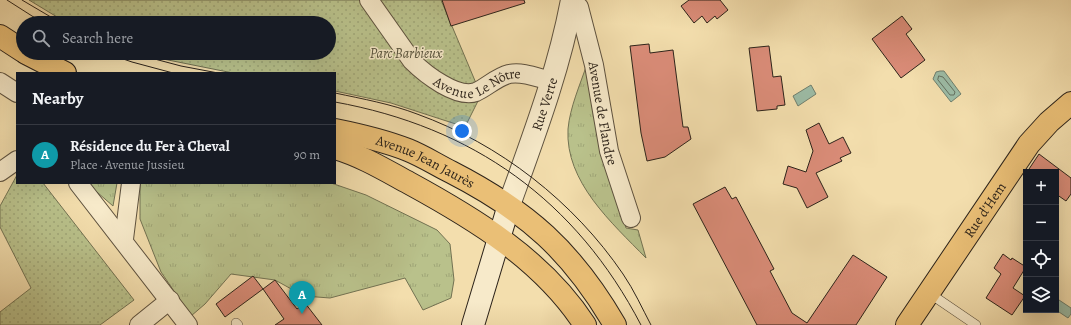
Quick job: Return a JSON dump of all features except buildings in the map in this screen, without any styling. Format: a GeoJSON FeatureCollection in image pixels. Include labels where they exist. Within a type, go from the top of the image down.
{"type":"FeatureCollection","features":[{"type":"Feature","properties":{"kind":"main road"},"geometry":{"type":"LineString","coordinates":[[0,36],[16,46]]}},
{"type":"Feature","properties":{"kind":"main road"},"geometry":{"type":"LineString","coordinates":[[39,60],[62,72]]}},
{"type":"Feature","properties":{"kind":"main road","name":"Rue d'Hem"},"geometry":{"type":"LineString","coordinates":[[907,325],[1029,144],[1049,122],[1071,103]]}},
{"type":"Feature","properties":{"kind":"main road","name":"Avenue Jean Jaurès"},"geometry":{"type":"LineString","coordinates":[[336,130],[371,138],[410,151],[469,181],[509,205]]}},
{"type":"Feature","properties":{"kind":"main road","name":"Avenue Jean Jaurès"},"geometry":{"type":"LineString","coordinates":[[336,148],[367,160],[438,199],[499,238]]}},
{"type":"Feature","properties":{"kind":"main road"},"geometry":{"type":"LineString","coordinates":[[509,205],[528,219],[570,260],[594,291],[615,325]]}},
{"type":"Feature","properties":{"kind":"main road"},"geometry":{"type":"LineString","coordinates":[[499,238],[529,260],[552,282],[572,306],[585,325]]}},
{"type":"Feature","properties":{"kind":"street","name":"Avenue Le Nôtre"},"geometry":{"type":"LineString","coordinates":[[369,0],[412,61],[427,74],[452,89],[463,92],[476,92],[510,74],[524,74],[551,81]]}},
{"type":"Feature","properties":{"kind":"street","name":"Rue Verte"},"geometry":{"type":"LineString","coordinates":[[473,325],[509,205],[578,5]]}},
{"type":"Feature","properties":{"kind":"street","name":"Avenue de Flandre"},"geometry":{"type":"LineString","coordinates":[[578,5],[594,65],[609,150],[631,218]]}},
{"type":"Feature","properties":{"kind":"street"},"geometry":{"type":"LineString","coordinates":[[0,82],[16,92]]}},
{"type":"Feature","properties":{"kind":"street"},"geometry":{"type":"LineString","coordinates":[[0,172],[16,161]]}},
{"type":"Feature","properties":{"kind":"street"},"geometry":{"type":"LineString","coordinates":[[79,184],[124,239],[188,325]]}},
{"type":"Feature","properties":{"kind":"street"},"geometry":{"type":"LineString","coordinates":[[124,239],[132,184]]}},
{"type":"Feature","properties":{"kind":"street"},"geometry":{"type":"LineString","coordinates":[[139,325],[170,300]]}},
{"type":"Feature","properties":{"kind":"lane"},"geometry":{"type":"LineString","coordinates":[[929,293],[976,325]]}},
{"type":"Feature","properties":{"kind":"green space","name":"Parc Barbieux"},"geometry":{"type":"Polygon","coordinates":[[[29,0],[441,0],[481,95],[465,127],[391,103],[336,91],[336,72],[228,72],[168,60],[336,60],[336,16],[55,16],[29,0]]]}},
{"type":"Feature","properties":{"kind":"green space"},"geometry":{"type":"Polygon","coordinates":[[[587,64],[606,165],[626,228],[638,230],[646,258],[619,231],[593,200],[582,184],[574,167],[569,148],[569,121],[573,104],[587,64]]]}},
{"type":"Feature","properties":{"kind":"green space"},"geometry":{"type":"Polygon","coordinates":[[[16,177],[16,184],[44,184],[134,300],[100,325],[0,325],[0,312],[31,288],[0,227],[0,206],[16,177]]]}},
{"type":"Feature","properties":{"kind":"green space"},"geometry":{"type":"Polygon","coordinates":[[[89,184],[117,184],[113,206],[89,184]]]}},
{"type":"Feature","properties":{"kind":"green space"},"geometry":{"type":"Polygon","coordinates":[[[140,184],[334,184],[366,195],[437,230],[450,244],[454,280],[451,298],[423,310],[405,278],[330,298],[304,296],[275,280],[231,274],[205,304],[191,316],[161,272],[140,219],[140,184]]]}},
{"type":"Feature","properties":{"kind":"water"},"geometry":{"type":"Polygon","coordinates":[[[944,71],[961,94],[951,102],[933,79],[936,72],[944,71]]]}},
{"type":"Feature","properties":{"kind":"water"},"geometry":{"type":"Polygon","coordinates":[[[811,85],[816,94],[798,106],[793,96],[811,85]]]}},
{"type":"Feature","properties":{"kind":"water"},"geometry":{"type":"Polygon","coordinates":[[[1059,300],[1071,308],[1071,314],[1068,318],[1059,312],[1059,300]]]}},
{"type":"Feature","properties":{"kind":"tram line"},"geometry":{"type":"LineString","coordinates":[[7,0],[32,16]]}},
{"type":"Feature","properties":{"kind":"tram line"},"geometry":{"type":"LineString","coordinates":[[22,0],[49,16]]}},
{"type":"Feature","properties":{"kind":"tram line"},"geometry":{"type":"LineString","coordinates":[[126,60],[169,72]]}},
{"type":"Feature","properties":{"kind":"tram line"},"geometry":{"type":"LineString","coordinates":[[158,60],[213,72]]}},
{"type":"Feature","properties":{"kind":"tram line"},"geometry":{"type":"LineString","coordinates":[[336,93],[397,107],[448,127],[506,159],[533,178],[582,223],[603,248],[627,280],[651,325]]}},
{"type":"Feature","properties":{"kind":"tram line"},"geometry":{"type":"LineString","coordinates":[[336,102],[385,114],[432,130],[475,151],[515,176],[552,206],[585,241],[615,281],[641,325]]}},
{"type":"Feature","properties":{"kind":"place","name":"Résidence du Fer à Cheval"},"geometry":{"type":"Point","coordinates":[302,314]}}]}
